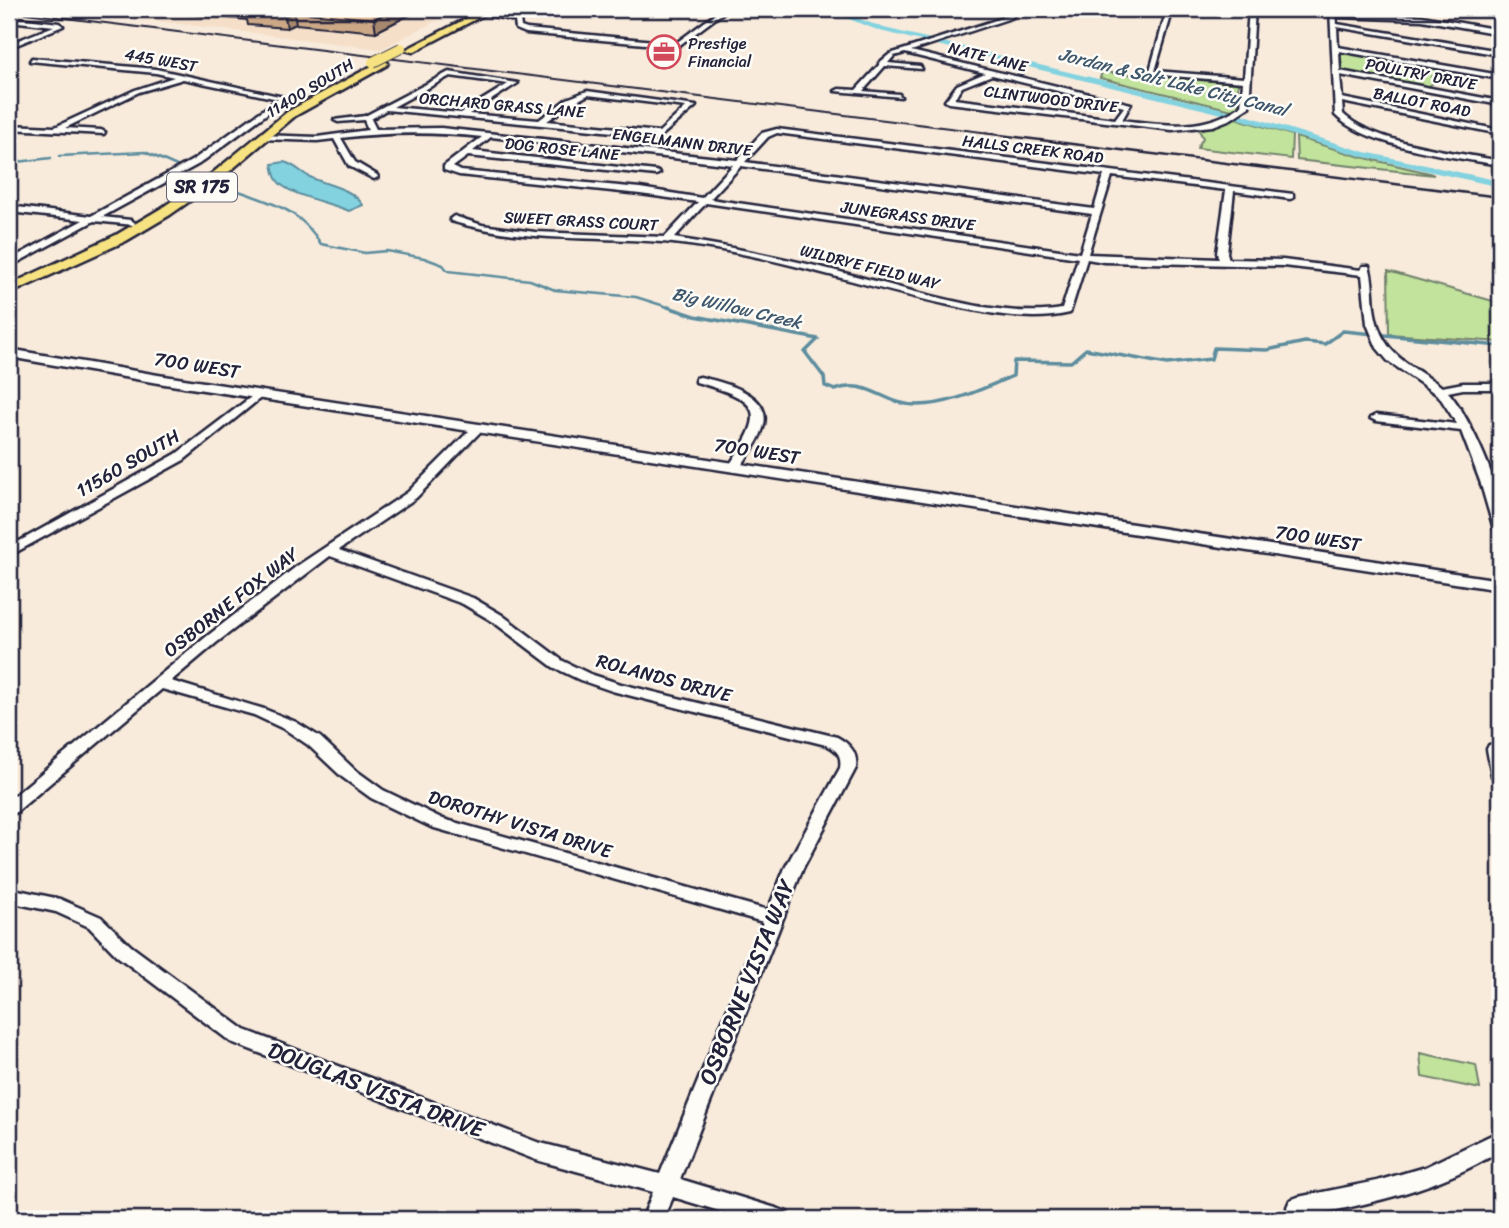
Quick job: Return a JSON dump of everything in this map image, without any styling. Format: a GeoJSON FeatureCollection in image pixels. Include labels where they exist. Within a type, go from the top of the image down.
{"type":"FeatureCollection","features":[{"type":"Feature","properties":{"kind":"main road","name":"11400 SOUTH"},"geometry":{"type":"LineString","coordinates":[[9,281],[131,223],[178,194],[282,111],[483,10]]}},
{"type":"Feature","properties":{"kind":"main road","name":"11400 SOUTH"},"geometry":{"type":"LineString","coordinates":[[9,290],[94,251],[165,212],[205,185],[261,137],[317,98],[378,63]]}},
{"type":"Feature","properties":{"kind":"main road"},"geometry":{"type":"LineString","coordinates":[[261,137],[257,134],[278,118],[282,111]]}},
{"type":"Feature","properties":{"kind":"street"},"geometry":{"type":"LineString","coordinates":[[483,10],[513,17],[517,20],[518,27],[526,31],[677,45],[725,9]]}},
{"type":"Feature","properties":{"kind":"street"},"geometry":{"type":"LineString","coordinates":[[858,92],[886,58],[998,22],[1019,9]]}},
{"type":"Feature","properties":{"kind":"street"},"geometry":{"type":"LineString","coordinates":[[1170,9],[1151,73],[1245,80],[1252,9]]}},
{"type":"Feature","properties":{"kind":"street"},"geometry":{"type":"LineString","coordinates":[[1500,32],[1409,17],[1333,12],[1340,119],[1364,133],[1500,163]]}},
{"type":"Feature","properties":{"kind":"street"},"geometry":{"type":"LineString","coordinates":[[9,19],[60,26],[9,46]]}},
{"type":"Feature","properties":{"kind":"street"},"geometry":{"type":"LineString","coordinates":[[1334,25],[1500,53]]}},
{"type":"Feature","properties":{"kind":"street"},"geometry":{"type":"LineString","coordinates":[[1335,48],[1500,77]]}},
{"type":"Feature","properties":{"kind":"street","name":"NATE LANE"},"geometry":{"type":"LineString","coordinates":[[904,51],[1128,106],[1116,122]]}},
{"type":"Feature","properties":{"kind":"street","name":"445 WEST"},"geometry":{"type":"LineString","coordinates":[[32,60],[108,65],[183,76],[284,98],[196,162],[93,219]]}},
{"type":"Feature","properties":{"kind":"street"},"geometry":{"type":"LineString","coordinates":[[881,64],[920,68]]}},
{"type":"Feature","properties":{"kind":"street","name":"CLINTWOOD DRIVE"},"geometry":{"type":"LineString","coordinates":[[993,72],[959,86],[949,101],[1172,128],[1203,128],[1235,115],[1245,107],[1245,80]]}},
{"type":"Feature","properties":{"kind":"street","name":"POULTRY DRIVE"},"geometry":{"type":"LineString","coordinates":[[1336,72],[1500,103]]}},
{"type":"Feature","properties":{"kind":"street"},"geometry":{"type":"LineString","coordinates":[[338,120],[367,118],[449,74],[515,83],[464,114]]}},
{"type":"Feature","properties":{"kind":"street"},"geometry":{"type":"LineString","coordinates":[[58,128],[138,91],[183,76]]}},
{"type":"Feature","properties":{"kind":"street"},"geometry":{"type":"LineString","coordinates":[[839,91],[900,96]]}},
{"type":"Feature","properties":{"kind":"street"},"geometry":{"type":"LineString","coordinates":[[541,122],[587,93],[692,106],[640,151]]}},
{"type":"Feature","properties":{"kind":"street","name":"BALLOT ROAD"},"geometry":{"type":"LineString","coordinates":[[1338,99],[1500,132]]}},
{"type":"Feature","properties":{"kind":"street","name":"ORCHARD GRASS LANE"},"geometry":{"type":"LineString","coordinates":[[383,108],[661,134]]}},
{"type":"Feature","properties":{"kind":"street"},"geometry":{"type":"LineString","coordinates":[[367,118],[373,132]]}},
{"type":"Feature","properties":{"kind":"street"},"geometry":{"type":"LineString","coordinates":[[465,153],[513,119]]}},
{"type":"Feature","properties":{"kind":"street"},"geometry":{"type":"LineString","coordinates":[[9,127],[101,132]]}},
{"type":"Feature","properties":{"kind":"street","name":"ENGELMANN DRIVE"},"geometry":{"type":"LineString","coordinates":[[261,137],[308,139],[430,129],[493,132],[1097,212]]}},
{"type":"Feature","properties":{"kind":"street","name":"HALLS CREEK ROAD"},"geometry":{"type":"LineString","coordinates":[[738,163],[765,135],[774,131],[1290,196]]}},
{"type":"Feature","properties":{"kind":"street"},"geometry":{"type":"LineString","coordinates":[[337,137],[352,164],[374,177]]}},
{"type":"Feature","properties":{"kind":"street","name":"JUNEGRASS DRIVE"},"geometry":{"type":"LineString","coordinates":[[465,153],[447,168],[459,173],[599,187],[1083,256],[1129,261],[1293,264],[1366,271],[1372,331],[1391,358],[1439,391]]}},
{"type":"Feature","properties":{"kind":"street","name":"DOG ROSE LANE"},"geometry":{"type":"LineString","coordinates":[[465,153],[656,173]]}},
{"type":"Feature","properties":{"kind":"street"},"geometry":{"type":"LineString","coordinates":[[667,240],[738,163]]}},
{"type":"Feature","properties":{"kind":"street"},"geometry":{"type":"LineString","coordinates":[[599,187],[619,170]]}},
{"type":"Feature","properties":{"kind":"street"},"geometry":{"type":"LineString","coordinates":[[1083,256],[1110,173]]}},
{"type":"Feature","properties":{"kind":"street"},"geometry":{"type":"LineString","coordinates":[[1224,262],[1222,253],[1230,188]]}},
{"type":"Feature","properties":{"kind":"street"},"geometry":{"type":"LineString","coordinates":[[9,209],[131,223]]}},
{"type":"Feature","properties":{"kind":"street"},"geometry":{"type":"LineString","coordinates":[[9,264],[93,219]]}},
{"type":"Feature","properties":{"kind":"street","name":"SWEET GRASS COURT"},"geometry":{"type":"LineString","coordinates":[[454,219],[483,229],[518,234],[667,240]]}},
{"type":"Feature","properties":{"kind":"street","name":"WILDRYE FIELD WAY"},"geometry":{"type":"LineString","coordinates":[[667,240],[799,264],[939,301],[1035,315],[1066,311],[1083,256]]}},
{"type":"Feature","properties":{"kind":"street","name":"700 WEST"},"geometry":{"type":"LineString","coordinates":[[9,353],[1500,585]]}},
{"type":"Feature","properties":{"kind":"street"},"geometry":{"type":"LineString","coordinates":[[700,380],[741,394],[759,413],[758,430],[734,467]]}},
{"type":"Feature","properties":{"kind":"street"},"geometry":{"type":"LineString","coordinates":[[1439,391],[1463,386],[1500,386]]}},
{"type":"Feature","properties":{"kind":"street"},"geometry":{"type":"LineString","coordinates":[[1439,391],[1453,405],[1464,428],[1499,520]]}},
{"type":"Feature","properties":{"kind":"street","name":"11560 SOUTH"},"geometry":{"type":"LineString","coordinates":[[9,552],[173,462],[259,394]]}},
{"type":"Feature","properties":{"kind":"street"},"geometry":{"type":"LineString","coordinates":[[1376,418],[1464,428]]}},
{"type":"Feature","properties":{"kind":"street","name":"OSBORNE FOX WAY"},"geometry":{"type":"LineString","coordinates":[[9,809],[211,640],[329,551],[412,495],[478,428]]}},
{"type":"Feature","properties":{"kind":"street","name":"ROLANDS DRIVE"},"geometry":{"type":"LineString","coordinates":[[329,551],[468,600],[497,618],[547,657],[585,677],[617,688],[831,741],[846,751]]}},
{"type":"Feature","properties":{"kind":"street","name":"DOROTHY VISTA DRIVE"},"geometry":{"type":"LineString","coordinates":[[160,683],[259,712],[291,726],[314,741],[348,773],[377,794],[436,823],[772,918]]}},
{"type":"Feature","properties":{"kind":"street"},"geometry":{"type":"LineString","coordinates":[[1495,749],[1500,776]]}},
{"type":"Feature","properties":{"kind":"street","name":"OSBORNE VISTA WAY"},"geometry":{"type":"LineString","coordinates":[[653,1219],[772,918],[812,832],[848,768],[850,762],[846,751]]}},
{"type":"Feature","properties":{"kind":"street","name":"DOUGLAS VISTA DRIVE"},"geometry":{"type":"LineString","coordinates":[[9,895],[60,906],[95,922],[124,951],[238,1036],[536,1151],[666,1185],[779,1219]]}},
{"type":"Feature","properties":{"kind":"street"},"geometry":{"type":"LineString","coordinates":[[1298,1207],[1376,1193],[1418,1181],[1453,1167],[1500,1140]]}},
{"type":"Feature","properties":{"kind":"shaded area"},"geometry":{"type":"Polygon","coordinates":[[[61,9],[460,9],[381,49],[61,9]]]}},
{"type":"Feature","properties":{"kind":"green space"},"geometry":{"type":"Polygon","coordinates":[[[1342,51],[1447,68],[1432,77],[1439,79],[1426,88],[1343,71],[1342,51]]]}},
{"type":"Feature","properties":{"kind":"green space"},"geometry":{"type":"Polygon","coordinates":[[[1102,72],[1235,83],[1238,84],[1238,105],[1236,111],[1100,78],[1102,72]]]}},
{"type":"Feature","properties":{"kind":"green space"},"geometry":{"type":"Polygon","coordinates":[[[1235,118],[1292,135],[1291,159],[1197,148],[1203,138],[1199,130],[1235,118]]]}},
{"type":"Feature","properties":{"kind":"green space"},"geometry":{"type":"Polygon","coordinates":[[[1296,137],[1361,157],[1434,175],[1297,160],[1296,137]]]}},
{"type":"Feature","properties":{"kind":"green space"},"geometry":{"type":"Polygon","coordinates":[[[1388,271],[1500,303],[1500,342],[1389,334],[1388,271]]]}},
{"type":"Feature","properties":{"kind":"green space"},"geometry":{"type":"Polygon","coordinates":[[[1420,1053],[1476,1065],[1480,1089],[1422,1077],[1420,1053]]]}},
{"type":"Feature","properties":{"kind":"water"},"geometry":{"type":"Polygon","coordinates":[[[284,162],[308,176],[352,194],[363,205],[349,211],[290,190],[277,180],[274,174],[272,164],[284,162]]]}},
{"type":"Feature","properties":{"kind":"building"},"geometry":{"type":"Polygon","coordinates":[[[255,9],[394,9],[374,19],[294,12],[285,16],[245,13],[255,9]]]}},
{"type":"Feature","properties":{"kind":"waterway","name":"Jordan & Salt Lake City Canal"},"geometry":{"type":"LineString","coordinates":[[838,13],[882,30],[1229,113],[1363,154],[1500,184]]}},
{"type":"Feature","properties":{"kind":"waterway","name":"Big Willow Creek"},"geometry":{"type":"LineString","coordinates":[[59,156],[145,152],[179,167]]}},
{"type":"Feature","properties":{"kind":"waterway","name":"Big Willow Creek"},"geometry":{"type":"LineString","coordinates":[[9,163],[51,158]]}},
{"type":"Feature","properties":{"kind":"waterway","name":"Big Willow Creek"},"geometry":{"type":"LineString","coordinates":[[234,189],[293,214],[321,244],[365,253],[387,251],[424,258],[443,265],[448,271],[530,280],[555,290],[636,297],[674,309]]}},
{"type":"Feature","properties":{"kind":"waterway","name":"Big Willow Creek"},"geometry":{"type":"LineString","coordinates":[[668,307],[674,309]]}},
{"type":"Feature","properties":{"kind":"waterway","name":"Big Willow Creek"},"geometry":{"type":"LineString","coordinates":[[674,309],[695,316],[818,339],[805,352],[824,377],[825,386],[835,390],[858,387],[895,401],[918,405],[955,399],[1013,376],[1014,361],[1071,362],[1086,349],[1167,364],[1211,359],[1214,348],[1267,350],[1305,342],[1325,344],[1343,331],[1500,346]]}},
{"type":"Feature","properties":{"kind":"railway"},"geometry":{"type":"LineString","coordinates":[[9,11],[998,134]]}},
{"type":"Feature","properties":{"kind":"railway"},"geometry":{"type":"LineString","coordinates":[[984,133],[1500,197]]}},
{"type":"Feature","properties":{"kind":"place","name":"Prestige Financial"},"geometry":{"type":"Point","coordinates":[664,52]}}]}
